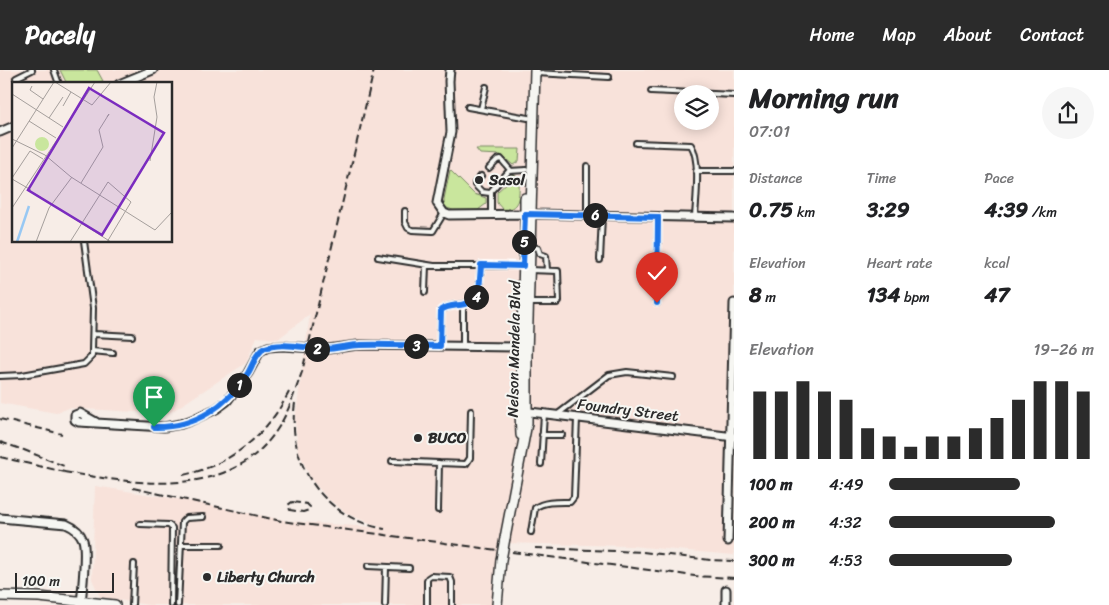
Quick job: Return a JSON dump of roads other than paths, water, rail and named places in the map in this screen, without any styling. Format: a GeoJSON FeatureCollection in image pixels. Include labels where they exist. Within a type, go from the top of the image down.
{"type":"FeatureCollection","features":[{"type":"Feature","properties":{"kind":"street"},"geometry":{"type":"LineString","coordinates":[[124,82],[153,70]]}},
{"type":"Feature","properties":{"kind":"street"},"geometry":{"type":"LineString","coordinates":[[450,70],[451,132],[437,203],[449,215],[528,214],[734,218]]}},
{"type":"Feature","properties":{"kind":"street","name":"Nelson Mandela Blvd"},"geometry":{"type":"LineString","coordinates":[[524,347],[528,303],[526,268],[530,247],[526,170],[528,118],[533,71]]}},
{"type":"Feature","properties":{"kind":"street","name":"Nelson Mandela Blvd"},"geometry":{"type":"LineString","coordinates":[[497,605],[504,538],[521,450],[533,71]]}},
{"type":"Feature","properties":{"kind":"street"},"geometry":{"type":"LineString","coordinates":[[0,132],[12,127]]}},
{"type":"Feature","properties":{"kind":"street"},"geometry":{"type":"LineString","coordinates":[[728,541],[732,492],[734,303]]}},
{"type":"Feature","properties":{"kind":"street"},"geometry":{"type":"LineString","coordinates":[[96,422],[164,427],[181,424],[206,414],[227,401],[264,348],[283,346],[328,349],[358,345],[524,347]]}},
{"type":"Feature","properties":{"kind":"street","name":"Foundry Street"},"geometry":{"type":"LineString","coordinates":[[523,411],[733,437]]}},
{"type":"Feature","properties":{"kind":"street"},"geometry":{"type":"LineString","coordinates":[[0,518],[66,524],[75,528],[82,539],[84,549],[82,603]]}},
{"type":"Feature","properties":{"kind":"street"},"geometry":{"type":"LineString","coordinates":[[726,590],[726,605]]}},
{"type":"Feature","properties":{"kind":"street"},"geometry":{"type":"LineString","coordinates":[[0,596],[39,597],[115,605]]}},
{"type":"Feature","properties":{"kind":"lane"},"geometry":{"type":"LineString","coordinates":[[16,78],[32,70]]}},
{"type":"Feature","properties":{"kind":"lane"},"geometry":{"type":"LineString","coordinates":[[54,70],[58,82]]}},
{"type":"Feature","properties":{"kind":"lane"},"geometry":{"type":"LineString","coordinates":[[533,71],[609,77]]}},
{"type":"Feature","properties":{"kind":"lane"},"geometry":{"type":"LineString","coordinates":[[481,110],[486,87]]}},
{"type":"Feature","properties":{"kind":"lane"},"geometry":{"type":"LineString","coordinates":[[651,91],[734,95]]}},
{"type":"Feature","properties":{"kind":"lane"},"geometry":{"type":"LineString","coordinates":[[468,107],[528,118]]}},
{"type":"Feature","properties":{"kind":"lane"},"geometry":{"type":"LineString","coordinates":[[636,143],[691,145],[696,171],[695,217]]}},
{"type":"Feature","properties":{"kind":"lane"},"geometry":{"type":"LineString","coordinates":[[492,167],[501,159],[511,171]]}},
{"type":"Feature","properties":{"kind":"lane"},"geometry":{"type":"LineString","coordinates":[[587,166],[587,215]]}},
{"type":"Feature","properties":{"kind":"lane"},"geometry":{"type":"LineString","coordinates":[[491,214],[490,192],[492,184],[503,173],[526,170]]}},
{"type":"Feature","properties":{"kind":"lane"},"geometry":{"type":"LineString","coordinates":[[696,171],[734,171]]}},
{"type":"Feature","properties":{"kind":"lane"},"geometry":{"type":"LineString","coordinates":[[480,178],[475,185],[482,192],[490,192]]}},
{"type":"Feature","properties":{"kind":"lane"},"geometry":{"type":"LineString","coordinates":[[486,186],[490,192]]}},
{"type":"Feature","properties":{"kind":"lane"},"geometry":{"type":"LineString","coordinates":[[405,211],[405,222],[408,228],[429,232],[435,229],[444,212]]}},
{"type":"Feature","properties":{"kind":"lane"},"geometry":{"type":"LineString","coordinates":[[600,260],[602,216]]}},
{"type":"Feature","properties":{"kind":"lane"},"geometry":{"type":"LineString","coordinates":[[657,303],[658,217]]}},
{"type":"Feature","properties":{"kind":"lane"},"geometry":{"type":"LineString","coordinates":[[0,376],[22,375],[84,364],[92,356],[94,334],[93,308],[84,242]]}},
{"type":"Feature","properties":{"kind":"lane"},"geometry":{"type":"LineString","coordinates":[[530,247],[538,248],[540,254],[546,256],[547,270]]}},
{"type":"Feature","properties":{"kind":"lane"},"geometry":{"type":"LineString","coordinates":[[378,257],[426,264],[481,265],[557,270],[559,273],[559,301],[557,303],[528,303]]}},
{"type":"Feature","properties":{"kind":"lane"},"geometry":{"type":"LineString","coordinates":[[425,292],[426,264]]}},
{"type":"Feature","properties":{"kind":"lane"},"geometry":{"type":"LineString","coordinates":[[440,346],[441,310],[472,301],[479,292],[481,265]]}},
{"type":"Feature","properties":{"kind":"lane"},"geometry":{"type":"LineString","coordinates":[[463,305],[463,347]]}},
{"type":"Feature","properties":{"kind":"lane"},"geometry":{"type":"LineString","coordinates":[[94,334],[132,336]]}},
{"type":"Feature","properties":{"kind":"lane"},"geometry":{"type":"LineString","coordinates":[[92,351],[114,353]]}},
{"type":"Feature","properties":{"kind":"lane"},"geometry":{"type":"LineString","coordinates":[[556,416],[609,375],[627,372],[673,377]]}},
{"type":"Feature","properties":{"kind":"lane"},"geometry":{"type":"LineString","coordinates":[[392,461],[466,464],[469,462],[470,411]]}},
{"type":"Feature","properties":{"kind":"lane"},"geometry":{"type":"LineString","coordinates":[[541,464],[544,414]]}},
{"type":"Feature","properties":{"kind":"lane"},"geometry":{"type":"LineString","coordinates":[[531,532],[535,508],[550,503],[570,502],[574,497],[577,418]]}},
{"type":"Feature","properties":{"kind":"lane"},"geometry":{"type":"LineString","coordinates":[[542,435],[562,435]]}},
{"type":"Feature","properties":{"kind":"lane"},"geometry":{"type":"LineString","coordinates":[[438,510],[439,463]]}},
{"type":"Feature","properties":{"kind":"lane"},"geometry":{"type":"LineString","coordinates":[[178,605],[182,520],[186,518],[203,518]]}},
{"type":"Feature","properties":{"kind":"lane"},"geometry":{"type":"LineString","coordinates":[[140,524],[169,525],[172,528],[171,605]]}},
{"type":"Feature","properties":{"kind":"lane"},"geometry":{"type":"LineString","coordinates":[[181,545],[221,545]]}},
{"type":"Feature","properties":{"kind":"lane"},"geometry":{"type":"LineString","coordinates":[[132,605],[134,564]]}},
{"type":"Feature","properties":{"kind":"lane"},"geometry":{"type":"LineString","coordinates":[[368,566],[409,568]]}},
{"type":"Feature","properties":{"kind":"lane"},"geometry":{"type":"LineString","coordinates":[[385,605],[386,567]]}},
{"type":"Feature","properties":{"kind":"lane"},"geometry":{"type":"LineString","coordinates":[[427,605],[428,578],[431,576],[450,577],[452,582],[452,605]]}},
{"type":"Feature","properties":{"kind":"railway"},"geometry":{"type":"LineString","coordinates":[[64,472],[148,482],[177,482],[205,478],[231,470],[254,455],[274,434],[287,412],[302,372],[374,70]]}},
{"type":"Feature","properties":{"kind":"railway"},"geometry":{"type":"LineString","coordinates":[[183,475],[217,464],[246,446],[270,422],[289,392]]}},
{"type":"Feature","properties":{"kind":"railway"},"geometry":{"type":"LineString","coordinates":[[295,403],[294,425],[297,447],[303,467],[314,485],[327,500],[344,513],[363,523],[385,529]]}},
{"type":"Feature","properties":{"kind":"railway"},"geometry":{"type":"LineString","coordinates":[[0,419],[62,434]]}},
{"type":"Feature","properties":{"kind":"railway"},"geometry":{"type":"LineString","coordinates":[[0,442],[64,466]]}},
{"type":"Feature","properties":{"kind":"railway"},"geometry":{"type":"LineString","coordinates":[[0,457],[69,473]]}},
{"type":"Feature","properties":{"kind":"railway"},"geometry":{"type":"LineString","coordinates":[[133,488],[281,521],[497,550]]}},
{"type":"Feature","properties":{"kind":"railway"},"geometry":{"type":"LineString","coordinates":[[292,502],[307,504],[310,507],[309,510],[303,512],[290,510],[288,505],[292,502]]}},
{"type":"Feature","properties":{"kind":"railway"},"geometry":{"type":"LineString","coordinates":[[535,548],[643,552],[734,561]]}},
{"type":"Feature","properties":{"kind":"railway"},"geometry":{"type":"LineString","coordinates":[[512,552],[695,576],[734,578]]}},
{"type":"Feature","properties":{"kind":"place","name":"Sasol"},"geometry":{"type":"Point","coordinates":[479,180]}},
{"type":"Feature","properties":{"kind":"place","name":"BUCO"},"geometry":{"type":"Point","coordinates":[418,438]}},
{"type":"Feature","properties":{"kind":"place","name":"Liberty Church"},"geometry":{"type":"Point","coordinates":[207,577]}}]}
